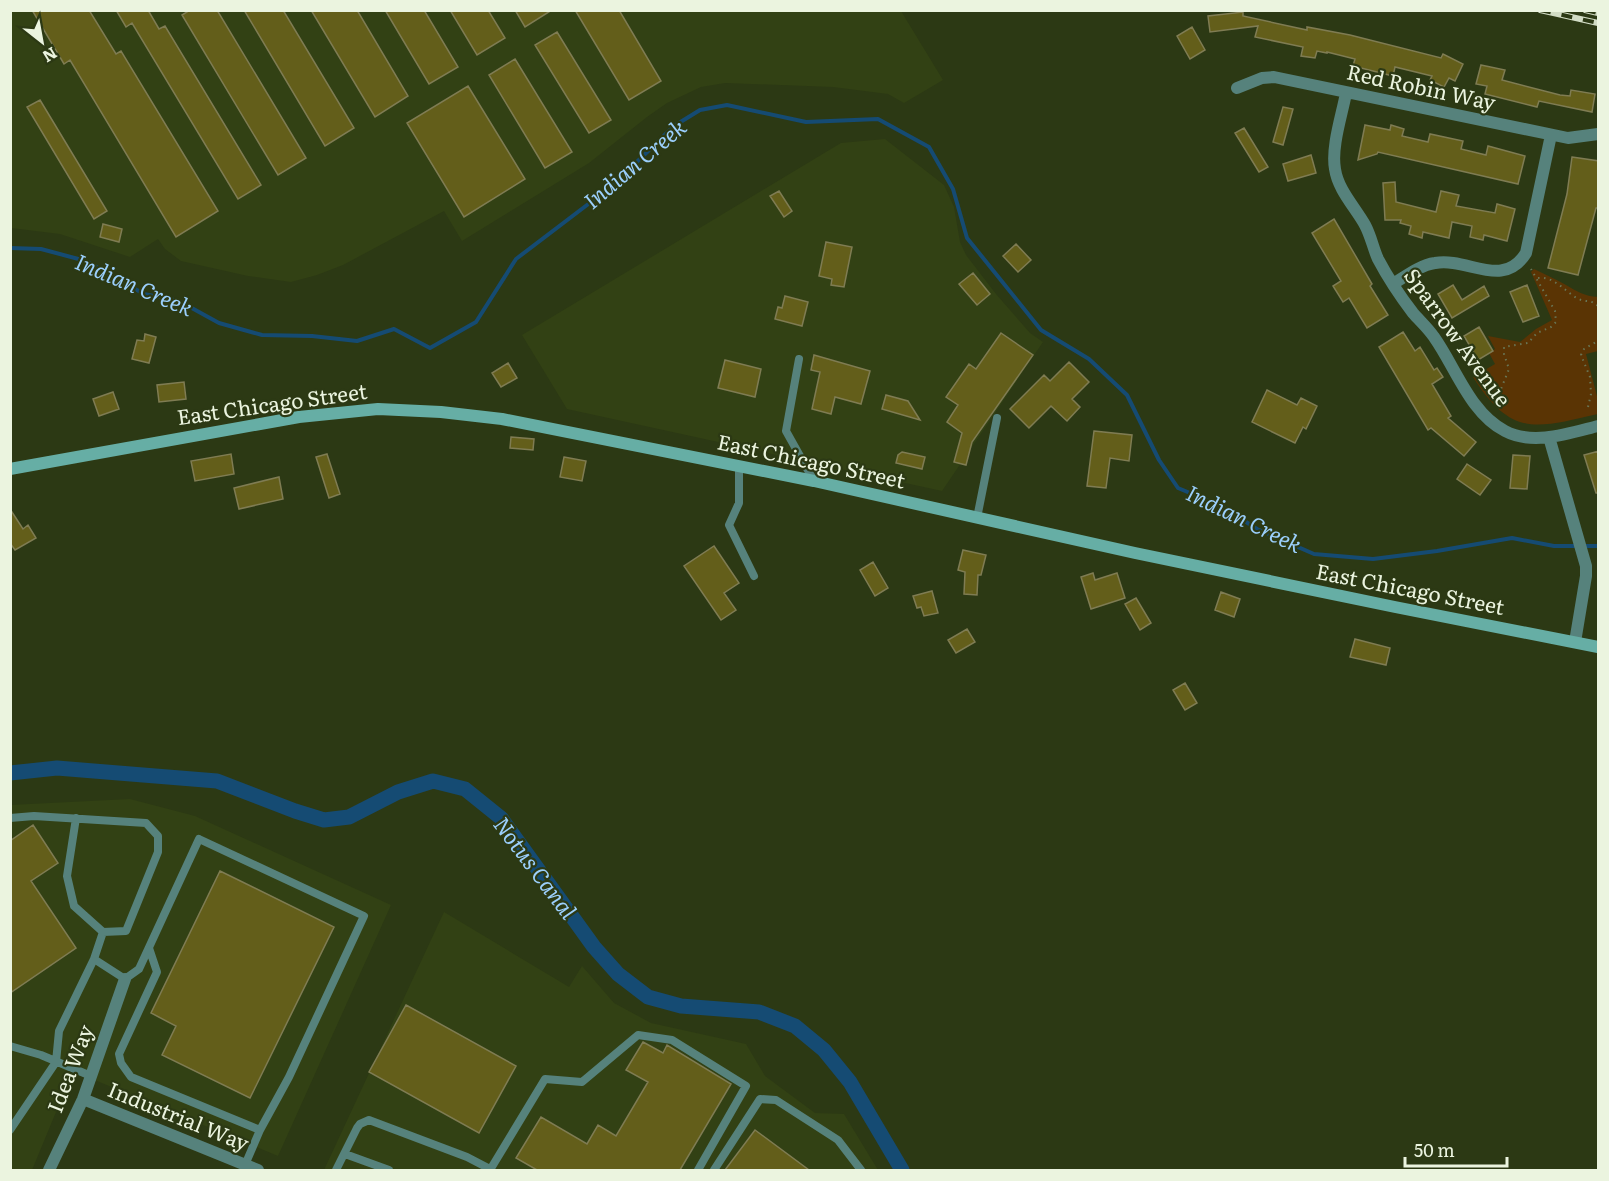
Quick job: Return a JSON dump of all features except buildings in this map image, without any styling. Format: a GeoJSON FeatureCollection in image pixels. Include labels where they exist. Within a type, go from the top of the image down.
{"type":"FeatureCollection","features":[{"type":"Feature","properties":{"kind":"street","name":"Red Robin Way"},"geometry":{"type":"LineString","coordinates":[[1238,88],[1262,78],[1274,77],[1551,135],[1568,138],[1599,135]]}},
{"type":"Feature","properties":{"kind":"street","name":"Sparrow Avenue"},"geometry":{"type":"LineString","coordinates":[[1347,93],[1335,154],[1335,170],[1340,184],[1364,224],[1378,259],[1393,284],[1435,339],[1469,396],[1488,420],[1506,432],[1528,438],[1550,437],[1599,426]]}},
{"type":"Feature","properties":{"kind":"street"},"geometry":{"type":"LineString","coordinates":[[1393,284],[1424,266],[1435,263],[1454,263],[1504,272],[1520,262],[1526,254],[1551,135]]}},
{"type":"Feature","properties":{"kind":"street","name":"East Chicago Street"},"geometry":{"type":"LineString","coordinates":[[10,469],[299,417],[378,409],[441,412],[502,419],[814,481],[1279,584],[1599,647]]}},
{"type":"Feature","properties":{"kind":"street"},"geometry":{"type":"LineString","coordinates":[[1550,437],[1586,566],[1575,642]]}},
{"type":"Feature","properties":{"kind":"street","name":"Idea Way"},"geometry":{"type":"LineString","coordinates":[[49,1170],[83,1099],[125,979]]}},
{"type":"Feature","properties":{"kind":"street","name":"Industrial Way"},"geometry":{"type":"LineString","coordinates":[[83,1099],[258,1170]]}},
{"type":"Feature","properties":{"kind":"lane"},"geometry":{"type":"LineString","coordinates":[[799,358],[786,431],[814,481]]}},
{"type":"Feature","properties":{"kind":"lane"},"geometry":{"type":"LineString","coordinates":[[977,518],[997,418]]}},
{"type":"Feature","properties":{"kind":"lane"},"geometry":{"type":"LineString","coordinates":[[739,466],[739,503],[729,525],[754,576]]}},
{"type":"Feature","properties":{"kind":"lane"},"geometry":{"type":"LineString","coordinates":[[10,818],[34,816],[76,818],[147,823],[158,836],[158,852],[126,931],[103,932],[74,906],[67,876],[76,818]]}},
{"type":"Feature","properties":{"kind":"lane"},"geometry":{"type":"LineString","coordinates":[[94,959],[125,979],[140,969],[199,839],[364,916],[245,1165]]}},
{"type":"Feature","properties":{"kind":"lane"},"geometry":{"type":"LineString","coordinates":[[10,1130],[56,1062],[59,1031],[94,959],[103,932]]}},
{"type":"Feature","properties":{"kind":"lane"},"geometry":{"type":"LineString","coordinates":[[149,948],[157,972],[120,1054],[121,1063],[131,1077],[260,1130]]}},
{"type":"Feature","properties":{"kind":"lane"},"geometry":{"type":"LineString","coordinates":[[336,1170],[357,1128],[369,1120],[467,1157],[490,1170],[546,1079],[582,1082],[638,1035],[672,1040],[746,1086],[698,1170]]}},
{"type":"Feature","properties":{"kind":"lane"},"geometry":{"type":"LineString","coordinates":[[10,1046],[91,1076]]}},
{"type":"Feature","properties":{"kind":"lane"},"geometry":{"type":"LineString","coordinates":[[714,1170],[760,1099],[776,1100],[838,1140],[861,1170]]}},
{"type":"Feature","properties":{"kind":"lane"},"geometry":{"type":"LineString","coordinates":[[345,1154],[389,1170]]}},
{"type":"Feature","properties":{"kind":"path"},"geometry":{"type":"LineString","coordinates":[[1499,394],[1501,384],[1509,369],[1504,347],[1528,343],[1537,333],[1551,327],[1556,322],[1555,311],[1532,269]]}},
{"type":"Feature","properties":{"kind":"path"},"geometry":{"type":"LineString","coordinates":[[1538,278],[1549,279],[1579,299],[1591,301],[1599,306]]}},
{"type":"Feature","properties":{"kind":"path"},"geometry":{"type":"LineString","coordinates":[[1588,407],[1591,394],[1590,377],[1581,355],[1584,349],[1599,340]]}},
{"type":"Feature","properties":{"kind":"shaded area"},"geometry":{"type":"Polygon","coordinates":[[[10,11],[901,11],[943,80],[904,103],[888,94],[833,87],[725,83],[701,87],[667,103],[589,163],[462,241],[444,211],[343,265],[291,282],[248,276],[181,261],[165,249],[158,239],[130,257],[60,234],[11,228],[10,11]]]}},
{"type":"Feature","properties":{"kind":"shaded area"},"geometry":{"type":"Polygon","coordinates":[[[885,139],[944,185],[954,207],[960,242],[966,255],[1030,333],[1043,342],[942,491],[567,409],[522,335],[841,143],[885,139]]]}},
{"type":"Feature","properties":{"kind":"shaded area"},"geometry":{"type":"Polygon","coordinates":[[[1534,269],[1581,293],[1598,297],[1598,351],[1586,354],[1598,400],[1598,414],[1558,423],[1527,424],[1513,419],[1500,410],[1487,397],[1473,377],[1495,364],[1489,353],[1495,349],[1488,336],[1520,342],[1552,320],[1531,272],[1534,269]]]}},
{"type":"Feature","properties":{"kind":"shaded area"},"geometry":{"type":"Polygon","coordinates":[[[130,799],[195,816],[391,905],[278,1156],[73,1071],[32,1170],[11,1170],[10,805],[130,799]]]}},
{"type":"Feature","properties":{"kind":"shaded area"},"geometry":{"type":"Polygon","coordinates":[[[444,912],[569,987],[582,966],[614,1003],[651,1023],[746,1044],[765,1076],[815,1113],[844,1114],[878,1170],[324,1170],[444,912]]]}},
{"type":"Feature","properties":{"kind":"waterway","name":"Indian Creek"},"geometry":{"type":"LineString","coordinates":[[10,248],[41,249],[86,261],[144,294],[179,301],[219,323],[262,335],[312,336],[357,341],[394,329],[430,348],[476,322],[516,259],[612,186],[674,126],[700,110],[727,105],[806,122],[878,119],[929,147],[953,189],[967,238],[1041,330],[1089,359],[1127,395],[1159,460],[1178,488],[1221,506],[1257,529],[1314,554],[1373,559],[1512,538],[1554,546],[1598,546]]}},
{"type":"Feature","properties":{"kind":"waterway","name":"Notus Canal"},"geometry":{"type":"LineString","coordinates":[[10,773],[57,768],[217,781],[324,820],[349,817],[398,792],[433,781],[465,789],[501,818],[594,947],[618,974],[648,997],[681,1006],[759,1012],[795,1026],[824,1050],[850,1082],[902,1170]]}},
{"type":"Feature","properties":{"kind":"railway"},"geometry":{"type":"LineString","coordinates":[[1540,10],[1598,23]]}},
{"type":"Feature","properties":{"kind":"railway"},"geometry":{"type":"LineString","coordinates":[[1585,10],[1598,13]]}}]}
